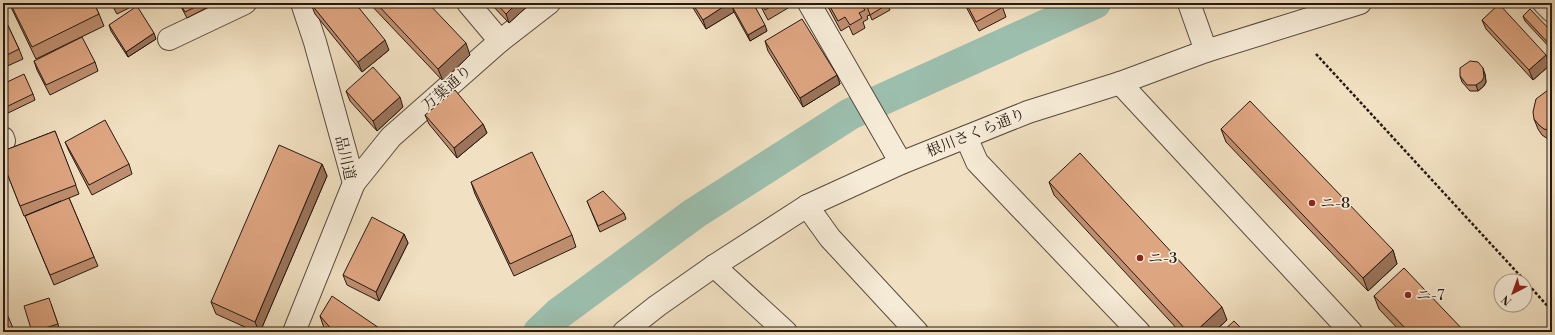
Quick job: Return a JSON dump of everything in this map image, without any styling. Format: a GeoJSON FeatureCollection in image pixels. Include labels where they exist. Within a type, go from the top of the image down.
{"type":"FeatureCollection","features":[{"type":"Feature","properties":{"kind":"street"},"geometry":{"type":"LineString","coordinates":[[169,39],[245,3]]}},
{"type":"Feature","properties":{"kind":"street","name":"品川道"},"geometry":{"type":"LineString","coordinates":[[294,332],[354,183],[315,42],[302,3]]}},
{"type":"Feature","properties":{"kind":"street"},"geometry":{"type":"LineString","coordinates":[[468,3],[500,41]]}},
{"type":"Feature","properties":{"kind":"street","name":"万葉通り"},"geometry":{"type":"LineString","coordinates":[[354,183],[391,137],[500,41],[549,3]]}},
{"type":"Feature","properties":{"kind":"street"},"geometry":{"type":"LineString","coordinates":[[809,3],[901,162]]}},
{"type":"Feature","properties":{"kind":"street"},"geometry":{"type":"LineString","coordinates":[[1189,3],[1206,51]]}},
{"type":"Feature","properties":{"kind":"street","name":"根川さくら通り"},"geometry":{"type":"LineString","coordinates":[[624,332],[657,306],[714,266],[807,206],[901,162],[1028,112],[1120,83],[1206,51],[1360,3]]}},
{"type":"Feature","properties":{"kind":"street"},"geometry":{"type":"LineString","coordinates":[[1544,3],[1552,11]]}},
{"type":"Feature","properties":{"kind":"street"},"geometry":{"type":"LineString","coordinates":[[1120,83],[1351,332]]}},
{"type":"Feature","properties":{"kind":"street"},"geometry":{"type":"LineString","coordinates":[[966,137],[977,162],[1139,332]]}},
{"type":"Feature","properties":{"kind":"street"},"geometry":{"type":"LineString","coordinates":[[807,206],[830,238],[917,332]]}},
{"type":"Feature","properties":{"kind":"street"},"geometry":{"type":"LineString","coordinates":[[714,266],[786,332]]}},
{"type":"Feature","properties":{"kind":"path"},"geometry":{"type":"LineString","coordinates":[[1316,54],[1518,273]]}},
{"type":"Feature","properties":{"kind":"path"},"geometry":{"type":"LineString","coordinates":[[1533,290],[1552,311]]}},
{"type":"Feature","properties":{"kind":"building"},"geometry":{"type":"Polygon","coordinates":[[[10,3],[94,3],[99,14],[32,47],[10,3]]]}},
{"type":"Feature","properties":{"kind":"building"},"geometry":{"type":"Polygon","coordinates":[[[180,3],[203,3],[185,12],[180,3]]]}},
{"type":"Feature","properties":{"kind":"building"},"geometry":{"type":"Polygon","coordinates":[[[355,3],[385,40],[358,62],[311,4],[355,3]]]}},
{"type":"Feature","properties":{"kind":"building"},"geometry":{"type":"Polygon","coordinates":[[[376,3],[428,3],[466,43],[438,69],[376,3]]]}},
{"type":"Feature","properties":{"kind":"building"},"geometry":{"type":"Polygon","coordinates":[[[496,3],[517,3],[506,14],[496,3]]]}},
{"type":"Feature","properties":{"kind":"building"},"geometry":{"type":"Polygon","coordinates":[[[692,3],[729,3],[703,20],[692,3]]]}},
{"type":"Feature","properties":{"kind":"building"},"geometry":{"type":"Polygon","coordinates":[[[736,3],[753,3],[765,25],[748,35],[732,6],[736,3]]]}},
{"type":"Feature","properties":{"kind":"building"},"geometry":{"type":"Polygon","coordinates":[[[761,3],[777,3],[765,10],[761,3]]]}},
{"type":"Feature","properties":{"kind":"building"},"geometry":{"type":"Polygon","coordinates":[[[828,3],[866,3],[867,5],[863,7],[865,10],[859,13],[862,18],[850,25],[845,17],[838,21],[828,3]]]}},
{"type":"Feature","properties":{"kind":"building"},"geometry":{"type":"Polygon","coordinates":[[[866,3],[887,3],[888,4],[870,15],[866,3]]]}},
{"type":"Feature","properties":{"kind":"building"},"geometry":{"type":"Polygon","coordinates":[[[966,3],[1001,3],[1003,7],[976,22],[966,3]]]}},
{"type":"Feature","properties":{"kind":"building"},"geometry":{"type":"Polygon","coordinates":[[[1499,4],[1546,55],[1529,70],[1482,20],[1499,4]]]}},
{"type":"Feature","properties":{"kind":"building"},"geometry":{"type":"Polygon","coordinates":[[[137,6],[154,33],[126,52],[109,25],[137,6]]]}},
{"type":"Feature","properties":{"kind":"building"},"geometry":{"type":"Polygon","coordinates":[[[1530,9],[1552,32],[1552,47],[1523,16],[1530,9]]]}},
{"type":"Feature","properties":{"kind":"building"},"geometry":{"type":"Polygon","coordinates":[[[3,15],[19,49],[3,57],[3,15]]]}},
{"type":"Feature","properties":{"kind":"building"},"geometry":{"type":"Polygon","coordinates":[[[802,19],[837,75],[800,98],[765,41],[802,19]]]}},
{"type":"Feature","properties":{"kind":"building"},"geometry":{"type":"Polygon","coordinates":[[[82,37],[95,62],[46,85],[34,61],[82,37]]]}},
{"type":"Feature","properties":{"kind":"building"},"geometry":{"type":"Polygon","coordinates":[[[1470,61],[1478,62],[1483,68],[1484,77],[1482,81],[1476,85],[1467,85],[1460,76],[1460,68],[1470,61]]]}},
{"type":"Feature","properties":{"kind":"building"},"geometry":{"type":"Polygon","coordinates":[[[373,67],[400,97],[373,121],[346,91],[373,67]]]}},
{"type":"Feature","properties":{"kind":"building"},"geometry":{"type":"Polygon","coordinates":[[[24,74],[33,94],[4,108],[3,84],[24,74]]]}},
{"type":"Feature","properties":{"kind":"building"},"geometry":{"type":"Polygon","coordinates":[[[1552,89],[1552,131],[1544,129],[1539,125],[1534,119],[1533,112],[1536,99],[1548,90],[1552,89]]]}},
{"type":"Feature","properties":{"kind":"building"},"geometry":{"type":"Polygon","coordinates":[[[455,90],[483,124],[454,148],[425,115],[455,90]]]}},
{"type":"Feature","properties":{"kind":"building","name":"ニ-8"},"geometry":{"type":"Polygon","coordinates":[[[1250,101],[1393,250],[1363,278],[1221,129],[1250,101]]]}},
{"type":"Feature","properties":{"kind":"building"},"geometry":{"type":"Polygon","coordinates":[[[105,120],[129,164],[89,185],[65,142],[105,120]]]}},
{"type":"Feature","properties":{"kind":"building"},"geometry":{"type":"Polygon","coordinates":[[[55,131],[76,185],[20,206],[3,163],[3,151],[55,131]]]}},
{"type":"Feature","properties":{"kind":"building"},"geometry":{"type":"Polygon","coordinates":[[[279,145],[322,164],[255,322],[211,302],[279,145]]]}},
{"type":"Feature","properties":{"kind":"building"},"geometry":{"type":"Polygon","coordinates":[[[532,152],[572,235],[510,264],[471,182],[532,152]]]}},
{"type":"Feature","properties":{"kind":"building","name":"ニ-3"},"geometry":{"type":"Polygon","coordinates":[[[1080,153],[1222,307],[1195,332],[1188,332],[1049,182],[1080,153]]]}},
{"type":"Feature","properties":{"kind":"building"},"geometry":{"type":"Polygon","coordinates":[[[603,191],[624,213],[598,226],[587,201],[603,191]]]}},
{"type":"Feature","properties":{"kind":"building"},"geometry":{"type":"Polygon","coordinates":[[[69,198],[94,257],[50,275],[25,216],[69,198]]]}},
{"type":"Feature","properties":{"kind":"building"},"geometry":{"type":"Polygon","coordinates":[[[372,217],[404,234],[376,292],[343,275],[372,217]]]}},
{"type":"Feature","properties":{"kind":"building","name":"ニ-7"},"geometry":{"type":"Polygon","coordinates":[[[1404,268],[1465,332],[1409,332],[1374,296],[1404,268]]]}},
{"type":"Feature","properties":{"kind":"building"},"geometry":{"type":"Polygon","coordinates":[[[332,296],[385,332],[334,332],[320,316],[332,296]]]}},
{"type":"Feature","properties":{"kind":"building"},"geometry":{"type":"Polygon","coordinates":[[[49,298],[58,324],[32,332],[24,306],[49,298]]]}},
{"type":"Feature","properties":{"kind":"building"},"geometry":{"type":"Polygon","coordinates":[[[3,305],[13,328],[3,332],[3,305]]]}},
{"type":"Feature","properties":{"kind":"building"},"geometry":{"type":"Polygon","coordinates":[[[1234,321],[1245,332],[1222,332],[1234,321]]]}},
{"type":"Feature","properties":{"kind":"waterway"},"geometry":{"type":"LineString","coordinates":[[539,332],[558,314],[695,213],[850,114],[1095,3]]}},
{"type":"Feature","properties":{"kind":"place","name":"ニ-8"},"geometry":{"type":"Point","coordinates":[1312,203]}},
{"type":"Feature","properties":{"kind":"place","name":"ニ-3"},"geometry":{"type":"Point","coordinates":[1140,258]}},
{"type":"Feature","properties":{"kind":"place","name":"ニ-7"},"geometry":{"type":"Point","coordinates":[1408,295]}}]}
